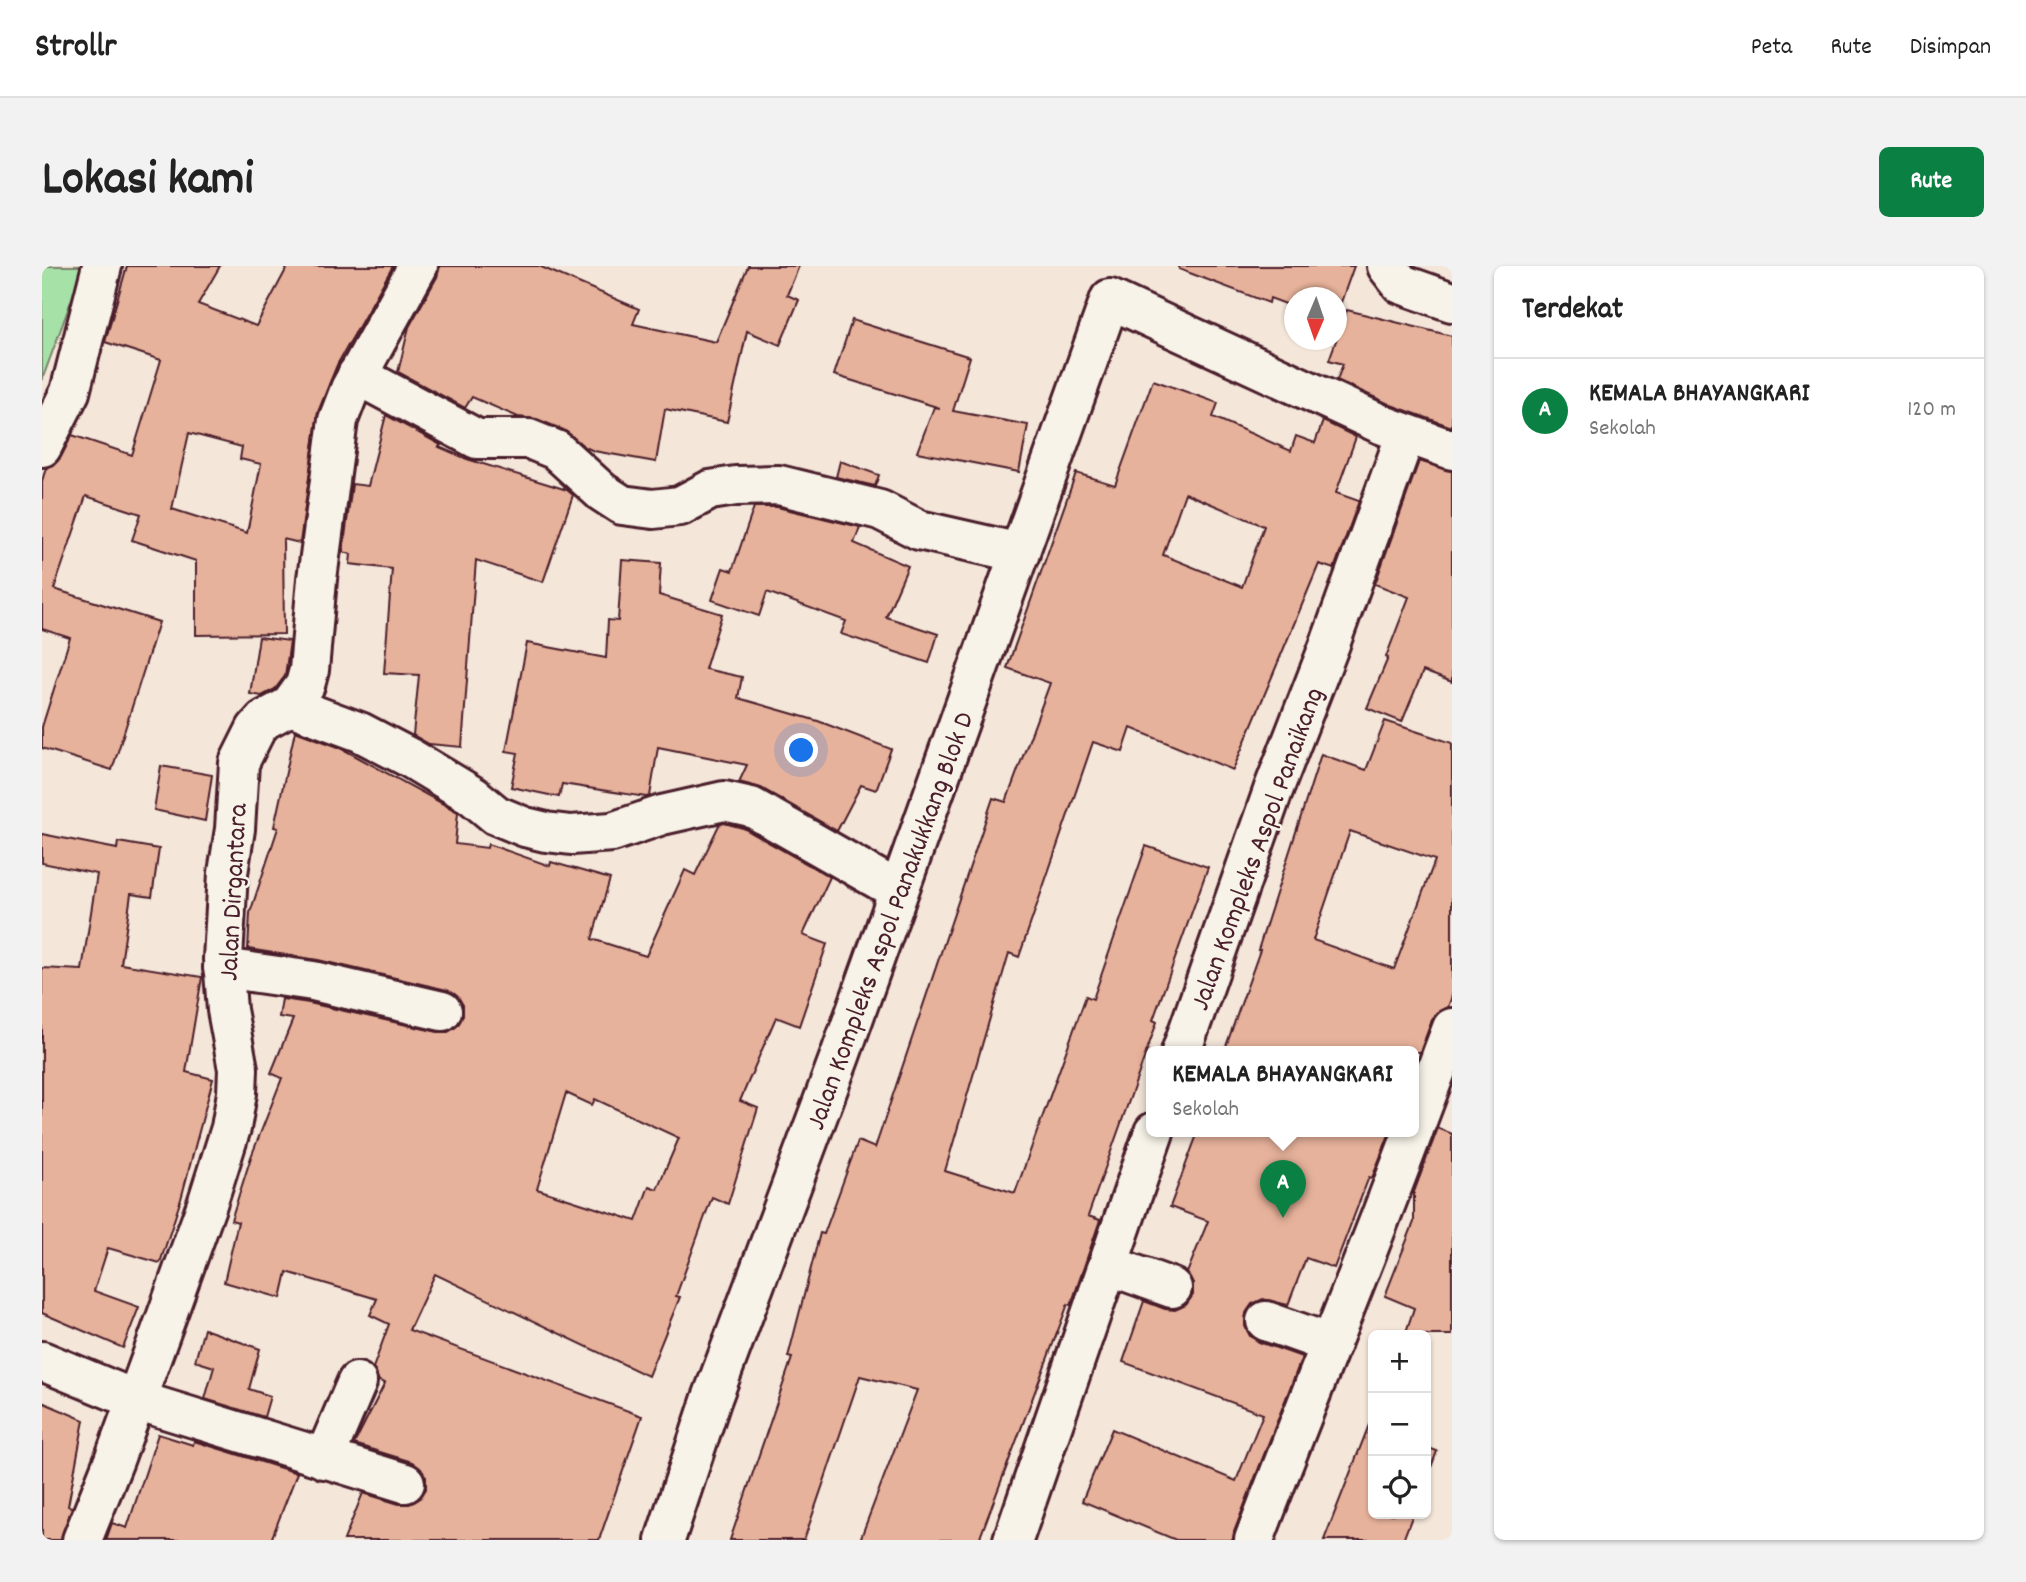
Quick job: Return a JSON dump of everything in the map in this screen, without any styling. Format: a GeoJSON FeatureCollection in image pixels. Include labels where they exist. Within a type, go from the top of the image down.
{"type":"FeatureCollection","features":[{"type":"Feature","properties":{"kind":"street"},"geometry":{"type":"LineString","coordinates":[[42,447],[70,392],[102,266]]}},
{"type":"Feature","properties":{"kind":"street","name":"Jalan Dirgantara"},"geometry":{"type":"LineString","coordinates":[[82,1540],[207,1204],[231,1128],[238,1069],[227,1010],[223,968],[228,873],[235,829],[239,763],[256,729],[271,716],[290,706],[305,685],[309,670],[338,420],[357,375],[418,266]]}},
{"type":"Feature","properties":{"kind":"street"},"geometry":{"type":"LineString","coordinates":[[1387,266],[1401,284],[1452,302]]}},
{"type":"Feature","properties":{"kind":"street","name":"Jalan Kompleks Aspol Panakukkang Blok D"},"geometry":{"type":"LineString","coordinates":[[665,1540],[711,1401],[840,1056],[1110,299],[1406,433]]}},
{"type":"Feature","properties":{"kind":"street"},"geometry":{"type":"LineString","coordinates":[[357,375],[477,439],[529,439],[556,450],[601,492],[622,505],[653,509],[680,506],[710,490],[736,486],[779,485],[880,510],[919,530],[1020,553]]}},
{"type":"Feature","properties":{"kind":"street"},"geometry":{"type":"LineString","coordinates":[[1406,433],[1452,450]]}},
{"type":"Feature","properties":{"kind":"street","name":"Jalan Kompleks Aspol Panaikang"},"geometry":{"type":"LineString","coordinates":[[1183,1046],[1274,788],[1330,644],[1406,433]]}},
{"type":"Feature","properties":{"kind":"street"},"geometry":{"type":"LineString","coordinates":[[290,706],[359,732],[410,758],[472,796],[496,815],[524,827],[571,835],[612,832],[662,815],[715,802],[731,801],[763,814],[898,890]]}},
{"type":"Feature","properties":{"kind":"street"},"geometry":{"type":"LineString","coordinates":[[223,968],[313,981],[442,1011]]}},
{"type":"Feature","properties":{"kind":"street"},"geometry":{"type":"LineString","coordinates":[[1419,1117],[1452,1028]]}},
{"type":"Feature","properties":{"kind":"street"},"geometry":{"type":"LineString","coordinates":[[1013,1540],[1151,1137]]}},
{"type":"Feature","properties":{"kind":"street"},"geometry":{"type":"LineString","coordinates":[[1254,1540],[1412,1137]]}},
{"type":"Feature","properties":{"kind":"street"},"geometry":{"type":"LineString","coordinates":[[1108,1265],[1171,1288]]}},
{"type":"Feature","properties":{"kind":"street"},"geometry":{"type":"LineString","coordinates":[[1266,1321],[1331,1344]]}},
{"type":"Feature","properties":{"kind":"street"},"geometry":{"type":"LineString","coordinates":[[42,1361],[136,1400],[405,1483]]}},
{"type":"Feature","properties":{"kind":"street"},"geometry":{"type":"LineString","coordinates":[[324,1459],[357,1382]]}},
{"type":"Feature","properties":{"kind":"green space"},"geometry":{"type":"Polygon","coordinates":[[[42,266],[84,266],[42,380],[42,266]]]}},
{"type":"Feature","properties":{"kind":"building"},"geometry":{"type":"Polygon","coordinates":[[[127,266],[220,266],[198,304],[256,326],[288,266],[393,266],[337,365],[318,412],[300,543],[283,539],[284,634],[196,635],[196,561],[132,540],[141,514],[86,496],[54,589],[159,622],[112,770],[42,748],[42,727],[70,638],[42,629],[42,481],[46,468],[54,465],[61,457],[72,435],[132,455],[161,360],[105,342],[127,266]],[[189,433],[172,509],[247,533],[261,464],[240,459],[242,447],[189,433]]]}},
{"type":"Feature","properties":{"kind":"building"},"geometry":{"type":"Polygon","coordinates":[[[440,266],[539,266],[639,309],[633,324],[716,342],[748,266],[799,266],[787,295],[799,300],[780,345],[747,331],[727,422],[665,409],[656,462],[594,451],[564,430],[537,419],[518,417],[472,397],[465,408],[398,372],[409,327],[437,277],[440,266]]]}},
{"type":"Feature","properties":{"kind":"building"},"geometry":{"type":"Polygon","coordinates":[[[1179,266],[1354,266],[1346,287],[1284,287],[1284,303],[1270,298],[1269,303],[1179,269],[1179,266]]]}},
{"type":"Feature","properties":{"kind":"building"},"geometry":{"type":"Polygon","coordinates":[[[1347,310],[1452,336],[1452,427],[1391,405],[1337,380],[1343,364],[1329,360],[1333,350],[1347,350],[1347,310]]]}},
{"type":"Feature","properties":{"kind":"building"},"geometry":{"type":"Polygon","coordinates":[[[852,320],[970,357],[953,411],[1028,425],[1019,472],[917,452],[934,407],[940,408],[834,375],[852,320]]]}},
{"type":"Feature","properties":{"kind":"building"},"geometry":{"type":"Polygon","coordinates":[[[1153,380],[1218,403],[1213,417],[1291,451],[1296,436],[1315,443],[1323,421],[1356,437],[1336,493],[1359,501],[1334,569],[1319,564],[1233,770],[1131,728],[1123,752],[1093,742],[1019,957],[1009,953],[945,1171],[1015,1193],[1086,996],[1093,999],[1146,846],[1208,867],[1153,1020],[1157,1022],[1148,1046],[1146,1046],[1146,1053],[1088,1216],[1100,1220],[1071,1305],[1068,1304],[979,1540],[860,1540],[917,1390],[860,1376],[804,1540],[730,1540],[792,1358],[788,1357],[820,1233],[824,1234],[858,1141],[875,1148],[993,798],[1006,802],[1050,683],[1007,668],[1076,473],[1115,485],[1153,380]],[[1185,493],[1163,555],[1242,587],[1264,526],[1185,493]]]}},
{"type":"Feature","properties":{"kind":"building"},"geometry":{"type":"Polygon","coordinates":[[[386,415],[441,445],[439,447],[467,459],[567,490],[573,495],[543,582],[476,560],[462,747],[429,744],[413,735],[419,675],[384,673],[392,569],[350,564],[351,554],[343,552],[352,484],[368,486],[386,415]]]}},
{"type":"Feature","properties":{"kind":"building"},"geometry":{"type":"Polygon","coordinates":[[[840,461],[879,475],[875,486],[836,477],[840,461]]]}},
{"type":"Feature","properties":{"kind":"building"},"geometry":{"type":"Polygon","coordinates":[[[1419,461],[1452,471],[1452,682],[1423,671],[1402,722],[1367,708],[1409,597],[1375,584],[1419,461]]]}},
{"type":"Feature","properties":{"kind":"building"},"geometry":{"type":"Polygon","coordinates":[[[754,507],[777,507],[860,527],[854,543],[908,566],[886,617],[938,634],[929,663],[841,634],[846,621],[767,592],[759,616],[712,600],[723,568],[732,571],[754,507]]]}},
{"type":"Feature","properties":{"kind":"building"},"geometry":{"type":"Polygon","coordinates":[[[622,560],[661,563],[659,595],[722,614],[705,669],[742,677],[738,698],[818,721],[891,749],[876,790],[861,785],[837,831],[761,788],[739,782],[747,765],[658,747],[650,796],[562,784],[559,797],[511,787],[518,753],[506,751],[527,643],[606,658],[608,620],[618,621],[622,560]]]}},
{"type":"Feature","properties":{"kind":"building"},"geometry":{"type":"Polygon","coordinates":[[[259,637],[290,641],[285,676],[275,689],[262,696],[250,694],[259,637]]]}},
{"type":"Feature","properties":{"kind":"building"},"geometry":{"type":"Polygon","coordinates":[[[1385,721],[1452,743],[1452,996],[1448,1007],[1439,1011],[1432,1020],[1420,1052],[1419,1046],[1226,1046],[1260,950],[1321,754],[1366,770],[1385,721]],[[1350,831],[1313,940],[1394,969],[1435,860],[1350,831]]]}},
{"type":"Feature","properties":{"kind":"building"},"geometry":{"type":"Polygon","coordinates":[[[295,731],[341,748],[458,812],[455,844],[487,848],[488,844],[550,866],[551,862],[610,879],[592,939],[646,956],[685,870],[695,875],[719,825],[724,823],[743,828],[830,877],[803,935],[827,944],[799,1026],[776,1017],[740,1101],[758,1108],[728,1204],[712,1197],[676,1296],[680,1297],[648,1376],[435,1274],[409,1330],[642,1416],[599,1540],[344,1540],[363,1493],[399,1504],[409,1504],[419,1499],[426,1489],[426,1477],[412,1462],[354,1444],[385,1383],[379,1381],[373,1368],[389,1324],[370,1315],[377,1299],[287,1272],[281,1298],[224,1282],[238,1222],[231,1220],[251,1157],[282,1078],[271,1073],[293,1019],[279,1017],[282,999],[438,1032],[448,1032],[457,1026],[463,1015],[463,1005],[457,996],[447,990],[318,960],[248,949],[250,913],[278,828],[274,827],[295,731]],[[566,1093],[537,1189],[636,1221],[649,1186],[657,1189],[679,1138],[595,1099],[592,1105],[566,1093]]]}},
{"type":"Feature","properties":{"kind":"building"},"geometry":{"type":"Polygon","coordinates":[[[161,766],[212,775],[205,821],[154,810],[161,766]]]}},
{"type":"Feature","properties":{"kind":"building"},"geometry":{"type":"Polygon","coordinates":[[[42,834],[117,849],[118,842],[159,849],[152,897],[131,894],[121,964],[202,977],[186,1072],[213,1079],[181,1199],[160,1263],[108,1248],[94,1291],[139,1307],[123,1348],[42,1313],[42,968],[82,970],[97,874],[42,863],[42,834]]]}},
{"type":"Feature","properties":{"kind":"building"},"geometry":{"type":"Polygon","coordinates":[[[1438,1128],[1452,1134],[1452,1335],[1431,1335],[1431,1330],[1407,1330],[1414,1308],[1385,1296],[1414,1222],[1414,1192],[1438,1128]]]}},
{"type":"Feature","properties":{"kind":"building"},"geometry":{"type":"Polygon","coordinates":[[[1196,1137],[1388,1137],[1372,1178],[1369,1177],[1334,1268],[1306,1258],[1288,1305],[1263,1299],[1252,1304],[1246,1313],[1245,1326],[1250,1336],[1259,1342],[1302,1357],[1233,1540],[1176,1540],[1082,1501],[1112,1429],[1236,1481],[1263,1414],[1123,1362],[1144,1301],[1175,1310],[1186,1305],[1193,1295],[1193,1283],[1187,1273],[1208,1221],[1170,1207],[1196,1137]]]}},
{"type":"Feature","properties":{"kind":"building"},"geometry":{"type":"Polygon","coordinates":[[[204,1329],[260,1349],[249,1389],[270,1396],[264,1417],[205,1399],[214,1367],[195,1361],[204,1329]]]}},
{"type":"Feature","properties":{"kind":"building"},"geometry":{"type":"Polygon","coordinates":[[[42,1402],[84,1420],[68,1506],[72,1507],[61,1540],[42,1540],[42,1402]]]}},
{"type":"Feature","properties":{"kind":"building"},"geometry":{"type":"Polygon","coordinates":[[[1368,1428],[1368,1519],[1411,1519],[1403,1540],[1324,1540],[1368,1428]]]}},
{"type":"Feature","properties":{"kind":"building"},"geometry":{"type":"Polygon","coordinates":[[[158,1434],[193,1445],[194,1441],[297,1473],[271,1540],[106,1540],[112,1523],[127,1528],[158,1434]]]}},
{"type":"Feature","properties":{"kind":"building"},"geometry":{"type":"Polygon","coordinates":[[[1431,1449],[1437,1451],[1431,1467],[1431,1449]]]}},
{"type":"Feature","properties":{"kind":"place","name":"KEMALA BHAYANGKARI"},"geometry":{"type":"Point","coordinates":[1283,1218]}}]}
